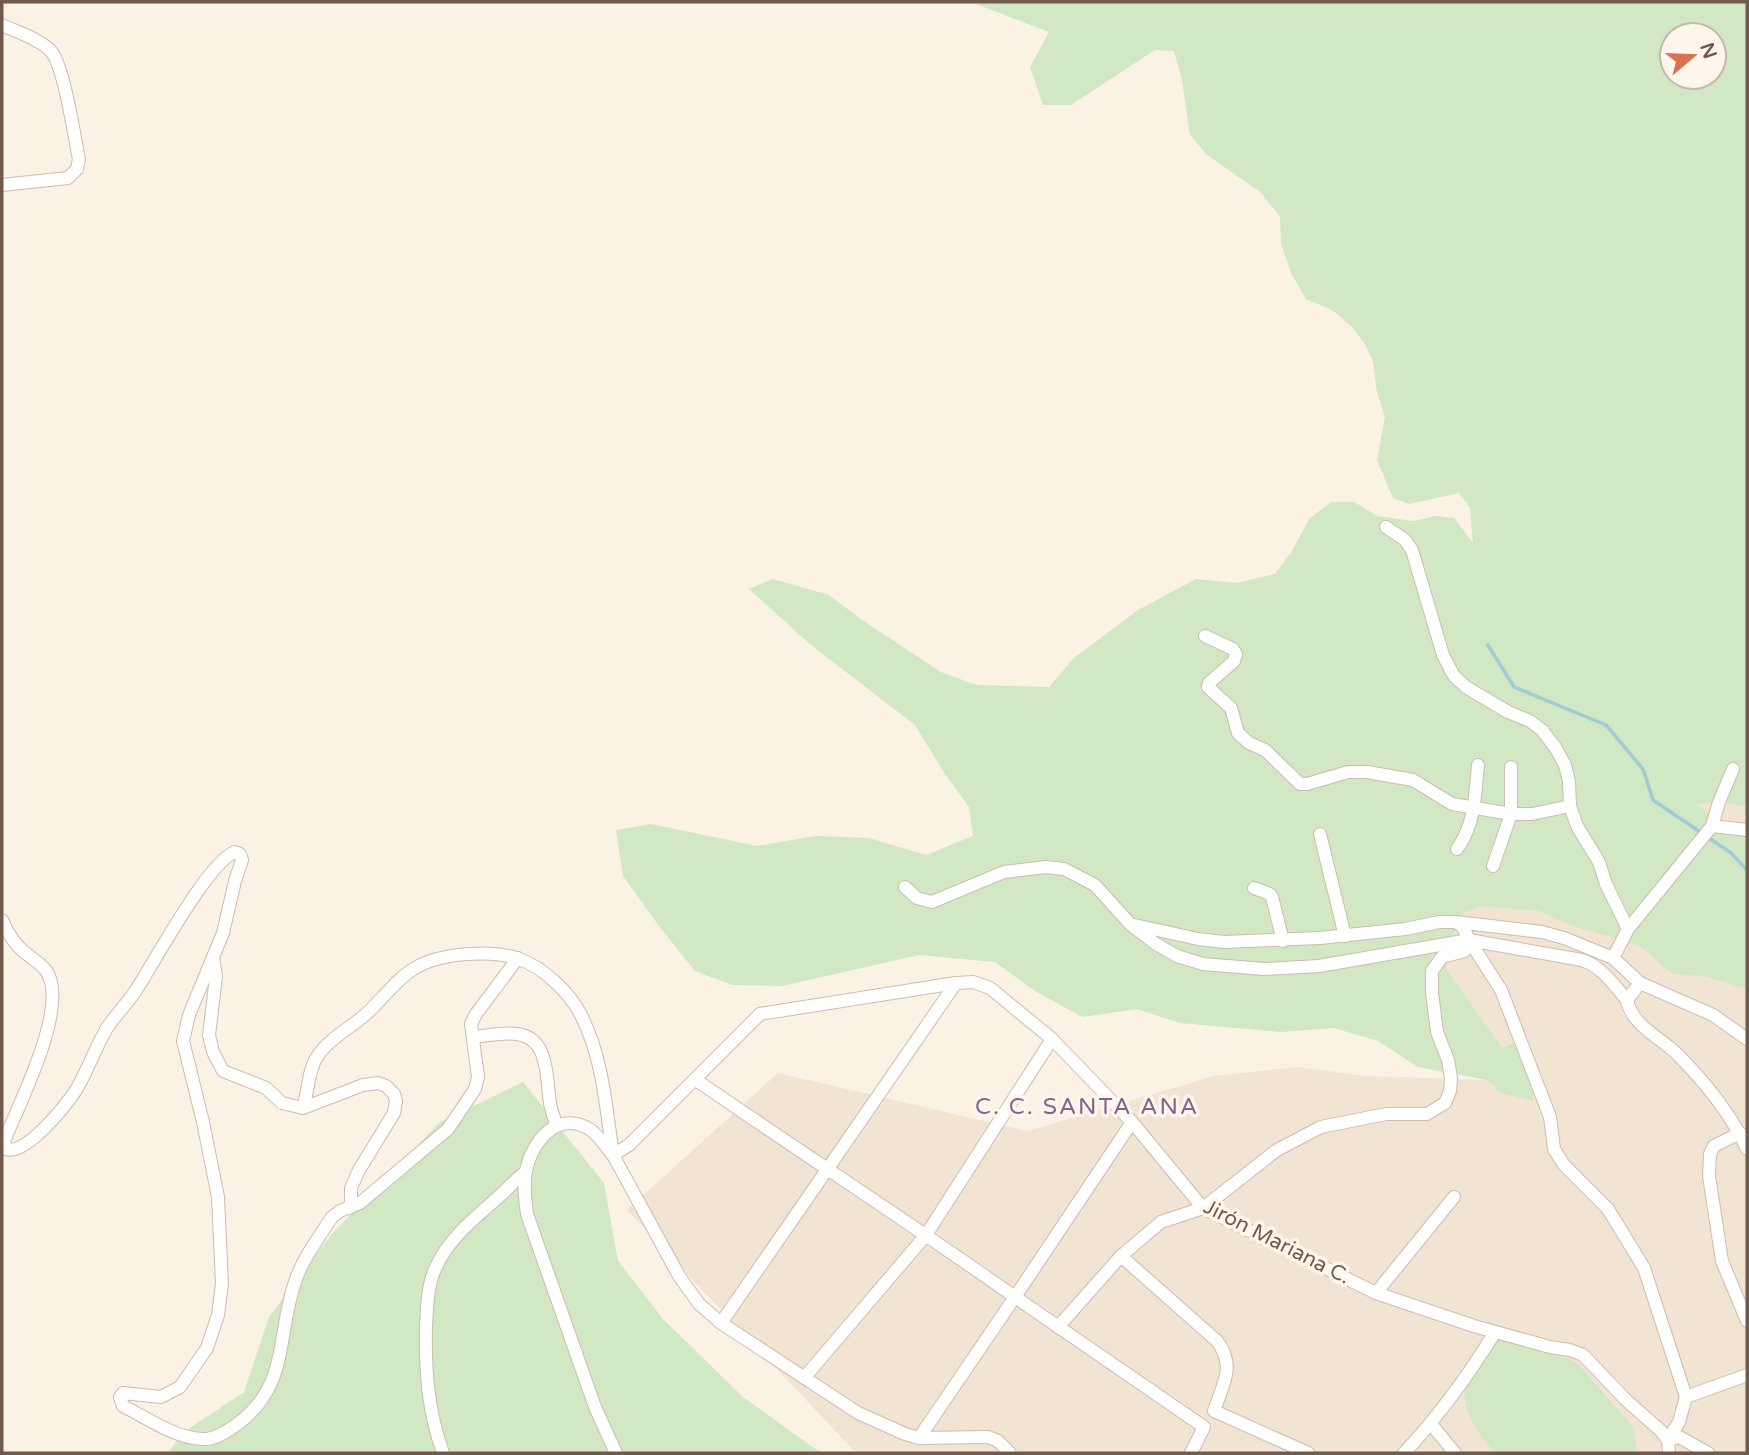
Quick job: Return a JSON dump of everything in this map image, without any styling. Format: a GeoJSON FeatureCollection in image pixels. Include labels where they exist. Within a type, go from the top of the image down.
{"type":"FeatureCollection","features":[{"type":"Feature","properties":{"kind":"street"},"geometry":{"type":"LineString","coordinates":[[2,25],[52,51],[59,66],[79,159],[78,169],[68,178],[2,185]]}},
{"type":"Feature","properties":{"kind":"street"},"geometry":{"type":"LineString","coordinates":[[1386,527],[1405,540],[1412,550],[1443,655],[1454,676],[1466,687],[1542,730],[1565,765],[1570,806],[1577,826],[1599,862],[1606,884],[1628,929]]}},
{"type":"Feature","properties":{"kind":"street"},"geometry":{"type":"LineString","coordinates":[[1205,636],[1233,649],[1236,654],[1234,661],[1209,683],[1208,687],[1231,708],[1238,733],[1249,743],[1265,750],[1300,784],[1307,785],[1348,772],[1367,772],[1413,780],[1452,804],[1511,814],[1532,814],[1570,806]]}},
{"type":"Feature","properties":{"kind":"street"},"geometry":{"type":"LineString","coordinates":[[1457,849],[1468,831],[1474,807],[1478,765]]}},
{"type":"Feature","properties":{"kind":"street"},"geometry":{"type":"LineString","coordinates":[[1493,866],[1511,814],[1511,767]]}},
{"type":"Feature","properties":{"kind":"street"},"geometry":{"type":"LineString","coordinates":[[1613,958],[1628,929],[1712,826],[1733,769]]}},
{"type":"Feature","properties":{"kind":"street"},"geometry":{"type":"LineString","coordinates":[[1712,826],[1747,830]]}},
{"type":"Feature","properties":{"kind":"street"},"geometry":{"type":"LineString","coordinates":[[1320,834],[1345,936]]}},
{"type":"Feature","properties":{"kind":"street"},"geometry":{"type":"LineString","coordinates":[[2,920],[15,942],[42,966],[51,987],[48,1029],[43,1048],[4,1141],[6,1149],[11,1151],[18,1150],[39,1134],[75,1091],[108,1027],[135,992],[180,918],[221,860],[234,852],[240,854],[243,860],[235,881],[223,933],[190,1015],[183,1041],[218,1197],[222,1284],[218,1315],[207,1348],[180,1387],[161,1396],[123,1393],[120,1397],[123,1406],[177,1433],[203,1439],[219,1436],[258,1407],[269,1390],[279,1361],[295,1280],[332,1217],[360,1203],[448,1129],[475,1089],[478,1077],[471,1024],[518,958]]}},
{"type":"Feature","properties":{"kind":"street"},"geometry":{"type":"LineString","coordinates":[[905,887],[918,898],[932,902],[1004,872],[1046,867],[1064,869],[1095,885],[1130,923],[1156,944],[1177,956],[1203,964],[1264,969],[1332,964],[1469,940],[1582,960],[1603,972],[1627,1000],[1632,1014],[1700,1080],[1727,1113],[1747,1149]]}},
{"type":"Feature","properties":{"kind":"street"},"geometry":{"type":"LineString","coordinates":[[1254,888],[1272,897],[1283,941]]}},
{"type":"Feature","properties":{"kind":"street"},"geometry":{"type":"LineString","coordinates":[[1130,923],[1211,941],[1283,941],[1345,936],[1439,922],[1542,932],[1613,958],[1640,983],[1713,1015],[1747,1039]]}},
{"type":"Feature","properties":{"kind":"street"},"geometry":{"type":"LineString","coordinates":[[1455,922],[1463,927],[1501,990],[1550,1117],[1554,1149],[1564,1165],[1608,1209],[1644,1268],[1686,1397],[1669,1446]]}},
{"type":"Feature","properties":{"kind":"street"},"geometry":{"type":"LineString","coordinates":[[1058,1327],[1121,1256],[1161,1222],[1203,1208],[1276,1150],[1321,1127],[1386,1114],[1427,1114],[1445,1103],[1451,1079],[1448,1060],[1437,1032],[1432,971],[1442,957],[1465,951],[1469,940]]}},
{"type":"Feature","properties":{"kind":"street"},"geometry":{"type":"LineString","coordinates":[[303,1108],[315,1059],[386,996],[401,978],[417,967],[438,959],[460,954],[502,955],[518,958],[533,966],[563,990],[581,1015],[600,1071],[613,1155]]}},
{"type":"Feature","properties":{"kind":"street"},"geometry":{"type":"LineString","coordinates":[[213,957],[216,977],[209,1035],[223,1071],[266,1088],[282,1103],[303,1108],[363,1085],[378,1083],[394,1094],[394,1113],[359,1170],[351,1188],[349,1208]]}},
{"type":"Feature","properties":{"kind":"street","name":"Jirón Mariana C."},"geometry":{"type":"LineString","coordinates":[[613,1155],[629,1145],[760,1014],[974,982],[990,988],[1052,1039],[1132,1122],[1203,1208],[1376,1293],[1495,1332],[1583,1355],[1669,1446]]}},
{"type":"Feature","properties":{"kind":"street"},"geometry":{"type":"LineString","coordinates":[[721,1323],[956,983]]}},
{"type":"Feature","properties":{"kind":"street"},"geometry":{"type":"LineString","coordinates":[[1627,1000],[1640,983]]}},
{"type":"Feature","properties":{"kind":"street"},"geometry":{"type":"LineString","coordinates":[[472,1037],[514,1033],[523,1035],[538,1046],[548,1074],[550,1107],[556,1124]]}},
{"type":"Feature","properties":{"kind":"street"},"geometry":{"type":"LineString","coordinates":[[804,1378],[926,1235],[1052,1039]]}},
{"type":"Feature","properties":{"kind":"street"},"geometry":{"type":"LineString","coordinates":[[696,1080],[1204,1427]]}},
{"type":"Feature","properties":{"kind":"street"},"geometry":{"type":"LineString","coordinates":[[616,1453],[595,1407],[527,1214],[525,1173],[530,1154],[543,1135],[556,1124],[572,1122],[594,1132],[613,1155],[679,1276],[699,1304],[721,1323],[858,1413],[919,1438],[988,1437],[998,1441],[1010,1453]]}},
{"type":"Feature","properties":{"kind":"street"},"geometry":{"type":"LineString","coordinates":[[919,1438],[1132,1122]]}},
{"type":"Feature","properties":{"kind":"street"},"geometry":{"type":"LineString","coordinates":[[1740,1133],[1714,1146],[1710,1154],[1709,1176],[1722,1261],[1747,1321]]}},
{"type":"Feature","properties":{"kind":"street"},"geometry":{"type":"LineString","coordinates":[[443,1453],[428,1401],[425,1367],[427,1305],[433,1272],[445,1249],[456,1236],[525,1173]]}},
{"type":"Feature","properties":{"kind":"street"},"geometry":{"type":"LineString","coordinates":[[1376,1293],[1454,1196]]}},
{"type":"Feature","properties":{"kind":"street"},"geometry":{"type":"LineString","coordinates":[[1121,1256],[1217,1341],[1226,1353],[1228,1368],[1214,1411],[1191,1453]]}},
{"type":"Feature","properties":{"kind":"street"},"geometry":{"type":"LineString","coordinates":[[1404,1453],[1431,1424],[1465,1380],[1495,1332]]}},
{"type":"Feature","properties":{"kind":"street"},"geometry":{"type":"LineString","coordinates":[[1686,1397],[1747,1375]]}},
{"type":"Feature","properties":{"kind":"street"},"geometry":{"type":"LineString","coordinates":[[1214,1411],[1308,1453]]}},
{"type":"Feature","properties":{"kind":"street"},"geometry":{"type":"LineString","coordinates":[[1431,1424],[1455,1453]]}},
{"type":"Feature","properties":{"kind":"street"},"geometry":{"type":"LineString","coordinates":[[1669,1446],[1679,1437],[1708,1453]]}},
{"type":"Feature","properties":{"kind":"shaded area"},"geometry":{"type":"Polygon","coordinates":[[[1747,473],[1747,1453],[856,1453],[627,1210],[778,1073],[1027,1131],[1214,1076],[1297,1067],[1365,1076],[1487,1080],[1501,1093],[1514,1042],[1502,1049],[1446,968],[1489,595],[1747,473]]]}},
{"type":"Feature","properties":{"kind":"green space"},"geometry":{"type":"Polygon","coordinates":[[[971,2],[1747,2],[1747,803],[1744,806],[1725,802],[1696,804],[1723,825],[1747,829],[1747,989],[1704,976],[1673,974],[1638,945],[1570,925],[1539,911],[1481,906],[1465,912],[1455,928],[1446,968],[1502,1048],[1515,1042],[1529,1077],[1534,1101],[1501,1093],[1487,1080],[1418,1067],[1378,1041],[1334,1028],[1281,1032],[1180,1023],[1137,1009],[1082,1017],[1035,991],[995,962],[919,955],[782,986],[732,985],[695,971],[659,926],[623,876],[616,830],[651,824],[757,846],[815,836],[869,838],[926,855],[973,836],[969,807],[915,725],[811,645],[749,589],[773,579],[829,595],[941,672],[976,685],[1049,687],[1074,658],[1138,610],[1196,579],[1237,583],[1275,574],[1292,551],[1309,519],[1331,502],[1354,502],[1377,516],[1413,521],[1436,516],[1454,518],[1473,543],[1470,508],[1459,493],[1409,504],[1393,498],[1377,460],[1385,417],[1377,392],[1373,362],[1365,344],[1351,326],[1332,310],[1306,299],[1292,275],[1281,244],[1280,216],[1260,192],[1206,154],[1190,135],[1182,80],[1174,51],[1155,50],[1071,105],[1043,105],[1030,67],[1049,32],[971,2]]]}},
{"type":"Feature","properties":{"kind":"green space"},"geometry":{"type":"Polygon","coordinates":[[[523,1082],[604,1183],[618,1261],[663,1319],[743,1397],[821,1453],[169,1453],[184,1432],[244,1392],[269,1317],[331,1235],[440,1122],[523,1082]]]}},
{"type":"Feature","properties":{"kind":"green space"},"geometry":{"type":"Polygon","coordinates":[[[1490,1338],[1532,1340],[1578,1364],[1633,1427],[1637,1453],[1496,1453],[1470,1418],[1465,1397],[1468,1376],[1490,1338]]]}},
{"type":"Feature","properties":{"kind":"waterway"},"geometry":{"type":"LineString","coordinates":[[1488,645],[1514,687],[1606,725],[1643,769],[1653,800],[1731,853],[1747,870]]}},
{"type":"Feature","properties":{"kind":"district","name":"C. C. SANTA ANA"},"geometry":{"type":"Point","coordinates":[1087,1107]}}]}
